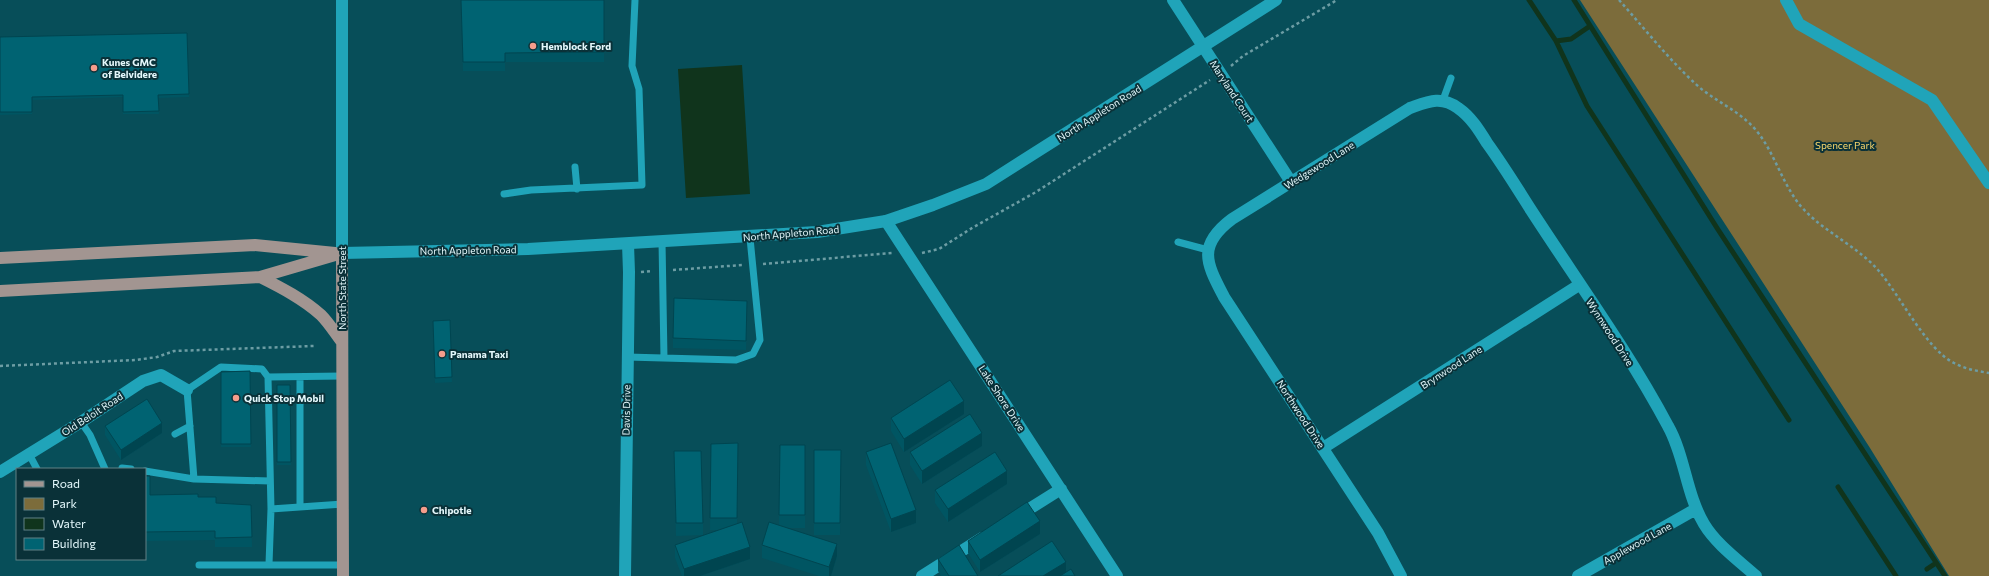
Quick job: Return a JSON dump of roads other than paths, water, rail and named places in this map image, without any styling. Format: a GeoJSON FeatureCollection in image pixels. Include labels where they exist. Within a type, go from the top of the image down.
{"type":"FeatureCollection","features":[{"type":"Feature","properties":{"kind":"main road"},"geometry":{"type":"LineString","coordinates":[[0,258],[255,245],[342,253]]}},
{"type":"Feature","properties":{"kind":"main road"},"geometry":{"type":"LineString","coordinates":[[0,291],[260,277],[342,253]]}},
{"type":"Feature","properties":{"kind":"main road","name":"North State Street"},"geometry":{"type":"LineString","coordinates":[[342,253],[344,570]]}},
{"type":"Feature","properties":{"kind":"main road"},"geometry":{"type":"LineString","coordinates":[[260,277],[285,289],[322,316],[342,342]]}},
{"type":"Feature","properties":{"kind":"street","name":"North State Street"},"geometry":{"type":"LineString","coordinates":[[342,0],[342,253]]}},
{"type":"Feature","properties":{"kind":"street","name":"Maryland Court"},"geometry":{"type":"LineString","coordinates":[[1173,0],[1291,182]]}},
{"type":"Feature","properties":{"kind":"street","name":"North Appleton Road"},"geometry":{"type":"LineString","coordinates":[[342,253],[528,249],[662,241],[750,238],[817,232],[886,221],[986,184],[1276,0]]}},
{"type":"Feature","properties":{"kind":"street"},"geometry":{"type":"LineString","coordinates":[[1786,0],[1799,24],[1932,100],[1989,183]]}},
{"type":"Feature","properties":{"kind":"street","name":"Wedgewood Lane"},"geometry":{"type":"LineString","coordinates":[[1208,250],[1211,242],[1222,227],[1291,182],[1410,108],[1433,100],[1443,100]]}},
{"type":"Feature","properties":{"kind":"street","name":"Wynnwood Drive"},"geometry":{"type":"LineString","coordinates":[[1443,100],[1457,107],[1470,117],[1623,350],[1669,427],[1684,466],[1696,510],[1713,537],[1756,576]]}},
{"type":"Feature","properties":{"kind":"street","name":"Lake Shore Drive"},"geometry":{"type":"LineString","coordinates":[[886,221],[1117,576]]}},
{"type":"Feature","properties":{"kind":"street","name":"Davis Drive"},"geometry":{"type":"LineString","coordinates":[[625,576],[629,272],[628,244]]}},
{"type":"Feature","properties":{"kind":"street","name":"Northwood Drive"},"geometry":{"type":"LineString","coordinates":[[1208,250],[1209,269],[1224,298],[1378,533],[1400,576]]}},
{"type":"Feature","properties":{"kind":"street","name":"Brynwood Lane"},"geometry":{"type":"LineString","coordinates":[[1323,448],[1579,285]]}},
{"type":"Feature","properties":{"kind":"street","name":"Old Beloit Road"},"geometry":{"type":"LineString","coordinates":[[0,472],[81,422],[143,381],[161,375],[187,390]]}},
{"type":"Feature","properties":{"kind":"street"},"geometry":{"type":"LineString","coordinates":[[1008,522],[1061,489]]}},
{"type":"Feature","properties":{"kind":"street","name":"Applewood Lane"},"geometry":{"type":"LineString","coordinates":[[1578,576],[1696,510]]}},
{"type":"Feature","properties":{"kind":"street"},"geometry":{"type":"LineString","coordinates":[[922,576],[995,530]]}},
{"type":"Feature","properties":{"kind":"lane"},"geometry":{"type":"LineString","coordinates":[[504,194],[531,190],[642,185],[639,89],[632,66],[635,0]]}},
{"type":"Feature","properties":{"kind":"lane"},"geometry":{"type":"LineString","coordinates":[[1443,100],[1451,78]]}},
{"type":"Feature","properties":{"kind":"lane"},"geometry":{"type":"LineString","coordinates":[[574,167],[577,189]]}},
{"type":"Feature","properties":{"kind":"lane"},"geometry":{"type":"LineString","coordinates":[[627,357],[736,360],[753,354],[760,340],[750,238]]}},
{"type":"Feature","properties":{"kind":"lane"},"geometry":{"type":"LineString","coordinates":[[662,241],[664,358]]}},
{"type":"Feature","properties":{"kind":"lane"},"geometry":{"type":"LineString","coordinates":[[1178,242],[1208,250]]}},
{"type":"Feature","properties":{"kind":"lane"},"geometry":{"type":"LineString","coordinates":[[194,479],[187,390],[221,367],[262,369],[268,377],[271,509],[269,564]]}},
{"type":"Feature","properties":{"kind":"lane"},"geometry":{"type":"LineString","coordinates":[[268,377],[342,376]]}},
{"type":"Feature","properties":{"kind":"lane"},"geometry":{"type":"LineString","coordinates":[[300,377],[300,507]]}},
{"type":"Feature","properties":{"kind":"lane"},"geometry":{"type":"LineString","coordinates":[[81,422],[90,435],[105,468]]}},
{"type":"Feature","properties":{"kind":"lane"},"geometry":{"type":"LineString","coordinates":[[175,434],[190,426]]}},
{"type":"Feature","properties":{"kind":"lane"},"geometry":{"type":"LineString","coordinates":[[29,454],[36,468]]}},
{"type":"Feature","properties":{"kind":"lane"},"geometry":{"type":"LineString","coordinates":[[146,471],[194,479],[270,481]]}},
{"type":"Feature","properties":{"kind":"lane"},"geometry":{"type":"LineString","coordinates":[[271,509],[343,504]]}},
{"type":"Feature","properties":{"kind":"lane"},"geometry":{"type":"LineString","coordinates":[[199,565],[269,564],[344,570]]}},
{"type":"Feature","properties":{"kind":"water"},"geometry":{"type":"Polygon","coordinates":[[[742,65],[750,194],[686,198],[678,69],[742,65]]]}},
{"type":"Feature","properties":{"kind":"waterway"},"geometry":{"type":"LineString","coordinates":[[1529,0],[1556,41],[1587,106],[1789,420]]}},
{"type":"Feature","properties":{"kind":"waterway"},"geometry":{"type":"LineString","coordinates":[[1574,0],[1717,228],[1945,576]]}},
{"type":"Feature","properties":{"kind":"waterway"},"geometry":{"type":"LineString","coordinates":[[1556,41],[1571,39],[1590,26]]}},
{"type":"Feature","properties":{"kind":"waterway"},"geometry":{"type":"LineString","coordinates":[[1838,487],[1896,576]]}},
{"type":"Feature","properties":{"kind":"waterway"},"geometry":{"type":"LineString","coordinates":[[1927,569],[1936,563]]}},
{"type":"Feature","properties":{"kind":"place","name":"Hemblock Ford"},"geometry":{"type":"Point","coordinates":[533,46]}},
{"type":"Feature","properties":{"kind":"place","name":"Kunes GMC of Belvidere"},"geometry":{"type":"Point","coordinates":[94,68]}},
{"type":"Feature","properties":{"kind":"place","name":"Panama Taxi"},"geometry":{"type":"Point","coordinates":[442,354]}},
{"type":"Feature","properties":{"kind":"place","name":"Quick Stop Mobil"},"geometry":{"type":"Point","coordinates":[236,398]}},
{"type":"Feature","properties":{"kind":"place","name":"Chipotle"},"geometry":{"type":"Point","coordinates":[424,510]}},
{"type":"Feature","properties":{"kind":"park label","name":"Spencer Park"},"geometry":{"type":"Point","coordinates":[1845,145]}}]}
